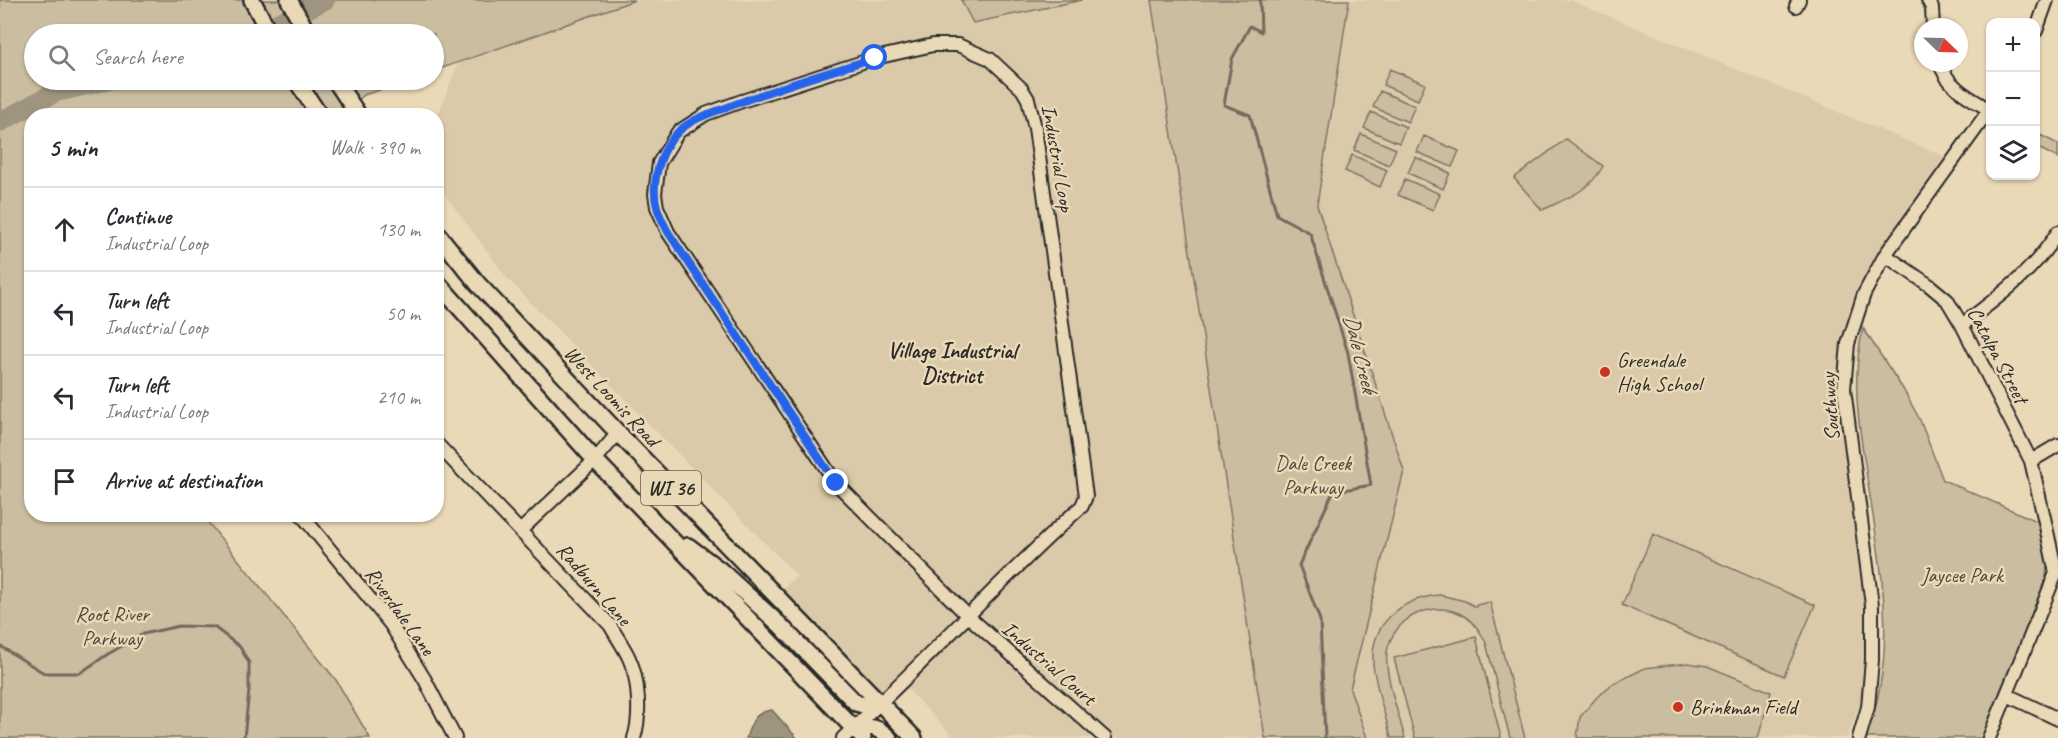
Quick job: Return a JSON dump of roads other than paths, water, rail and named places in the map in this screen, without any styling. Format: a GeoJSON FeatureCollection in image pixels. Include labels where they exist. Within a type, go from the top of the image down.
{"type":"FeatureCollection","features":[{"type":"Feature","properties":{"kind":"main road"},"geometry":{"type":"LineString","coordinates":[[252,0],[265,24]]}},
{"type":"Feature","properties":{"kind":"main road"},"geometry":{"type":"LineString","coordinates":[[290,0],[303,24]]}},
{"type":"Feature","properties":{"kind":"main road"},"geometry":{"type":"LineString","coordinates":[[303,90],[315,108]]}},
{"type":"Feature","properties":{"kind":"main road"},"geometry":{"type":"LineString","coordinates":[[342,90],[354,108]]}},
{"type":"Feature","properties":{"kind":"main road","name":"West Loomis Road"},"geometry":{"type":"LineString","coordinates":[[444,242],[478,284],[618,433],[914,738]]}},
{"type":"Feature","properties":{"kind":"main road","name":"WI 36"},"geometry":{"type":"LineString","coordinates":[[444,290],[595,460],[853,735]]}},
{"type":"Feature","properties":{"kind":"main road"},"geometry":{"type":"LineString","coordinates":[[648,515],[729,578],[780,625],[856,703],[867,706],[880,703]]}},
{"type":"Feature","properties":{"kind":"main road"},"geometry":{"type":"LineString","coordinates":[[853,735],[871,726],[879,728],[889,738]]}},
{"type":"Feature","properties":{"kind":"street"},"geometry":{"type":"LineString","coordinates":[[1928,0],[1932,8],[1933,18]]}},
{"type":"Feature","properties":{"kind":"street"},"geometry":{"type":"LineString","coordinates":[[2040,20],[2047,0]]}},
{"type":"Feature","properties":{"kind":"street","name":"Industrial Loop"},"geometry":{"type":"LineString","coordinates":[[853,735],[880,703],[1082,506],[1086,496],[1035,128],[1028,99],[1022,89],[990,59],[958,45],[933,45],[875,58],[706,114],[678,132],[665,152],[659,163],[655,194],[657,207],[668,232],[836,483],[968,616]]}},
{"type":"Feature","properties":{"kind":"street"},"geometry":{"type":"LineString","coordinates":[[1943,72],[1957,90],[1986,107]]}},
{"type":"Feature","properties":{"kind":"street","name":"Southway"},"geometry":{"type":"LineString","coordinates":[[1859,738],[1868,707],[1872,660],[1872,605],[1844,389],[1848,344],[1864,294],[1885,255],[1986,115]]}},
{"type":"Feature","properties":{"kind":"street"},"geometry":{"type":"LineString","coordinates":[[1962,325],[2017,283],[2047,250],[2058,232]]}},
{"type":"Feature","properties":{"kind":"street","name":"Catalpa Street"},"geometry":{"type":"LineString","coordinates":[[1885,255],[1947,300],[1962,325],[2031,460],[2057,573],[1989,738]]}},
{"type":"Feature","properties":{"kind":"street"},"geometry":{"type":"LineString","coordinates":[[521,530],[595,460],[618,433]]}},
{"type":"Feature","properties":{"kind":"street"},"geometry":{"type":"LineString","coordinates":[[2031,460],[2058,445]]}},
{"type":"Feature","properties":{"kind":"street","name":"Radburn Lane"},"geometry":{"type":"LineString","coordinates":[[444,451],[610,625],[630,659],[637,690],[634,738]]}},
{"type":"Feature","properties":{"kind":"street","name":"Riverdale Lane"},"geometry":{"type":"LineString","coordinates":[[307,522],[391,625],[425,680],[454,738]]}},
{"type":"Feature","properties":{"kind":"street","name":"Industrial Court"},"geometry":{"type":"LineString","coordinates":[[968,616],[1105,738]]}},
{"type":"Feature","properties":{"kind":"street"},"geometry":{"type":"LineString","coordinates":[[2007,695],[2058,719]]}},
{"type":"Feature","properties":{"kind":"street","name":"Southway"},"geometry":{"type":"LineString","coordinates":[[1851,738],[1868,707]]}},
{"type":"Feature","properties":{"kind":"waterway"},"geometry":{"type":"LineString","coordinates":[[276,24],[325,0]]}},
{"type":"Feature","properties":{"kind":"waterway","name":"Dale Creek"},"geometry":{"type":"LineString","coordinates":[[1260,0],[1261,32],[1250,26],[1232,59],[1224,105],[1250,115],[1277,215],[1310,233],[1348,353],[1371,485],[1333,492],[1299,565],[1320,620],[1325,738]]}},
{"type":"Feature","properties":{"kind":"waterway"},"geometry":{"type":"LineString","coordinates":[[26,108],[56,92],[65,90]]}},
{"type":"Feature","properties":{"kind":"waterway"},"geometry":{"type":"LineString","coordinates":[[0,122],[24,109]]}},
{"type":"Feature","properties":{"kind":"waterway"},"geometry":{"type":"LineString","coordinates":[[0,646],[44,673],[80,673],[143,634],[179,626],[214,627],[240,647],[249,663],[249,691],[244,738]]}},
{"type":"Feature","properties":{"kind":"place","name":"Greendale High School"},"geometry":{"type":"Point","coordinates":[1605,372]}},
{"type":"Feature","properties":{"kind":"place","name":"Brinkman Field"},"geometry":{"type":"Point","coordinates":[1678,707]}},
{"type":"Feature","properties":{"kind":"district","name":"Village Industrial District"},"geometry":{"type":"Point","coordinates":[952,362]}},
{"type":"Feature","properties":{"kind":"park label","name":"Dale Creek Parkway"},"geometry":{"type":"Point","coordinates":[1313,475]}},
{"type":"Feature","properties":{"kind":"park label","name":"Jaycee Park"},"geometry":{"type":"Point","coordinates":[1962,575]}},
{"type":"Feature","properties":{"kind":"park label","name":"Root River Parkway"},"geometry":{"type":"Point","coordinates":[112,626]}}]}
